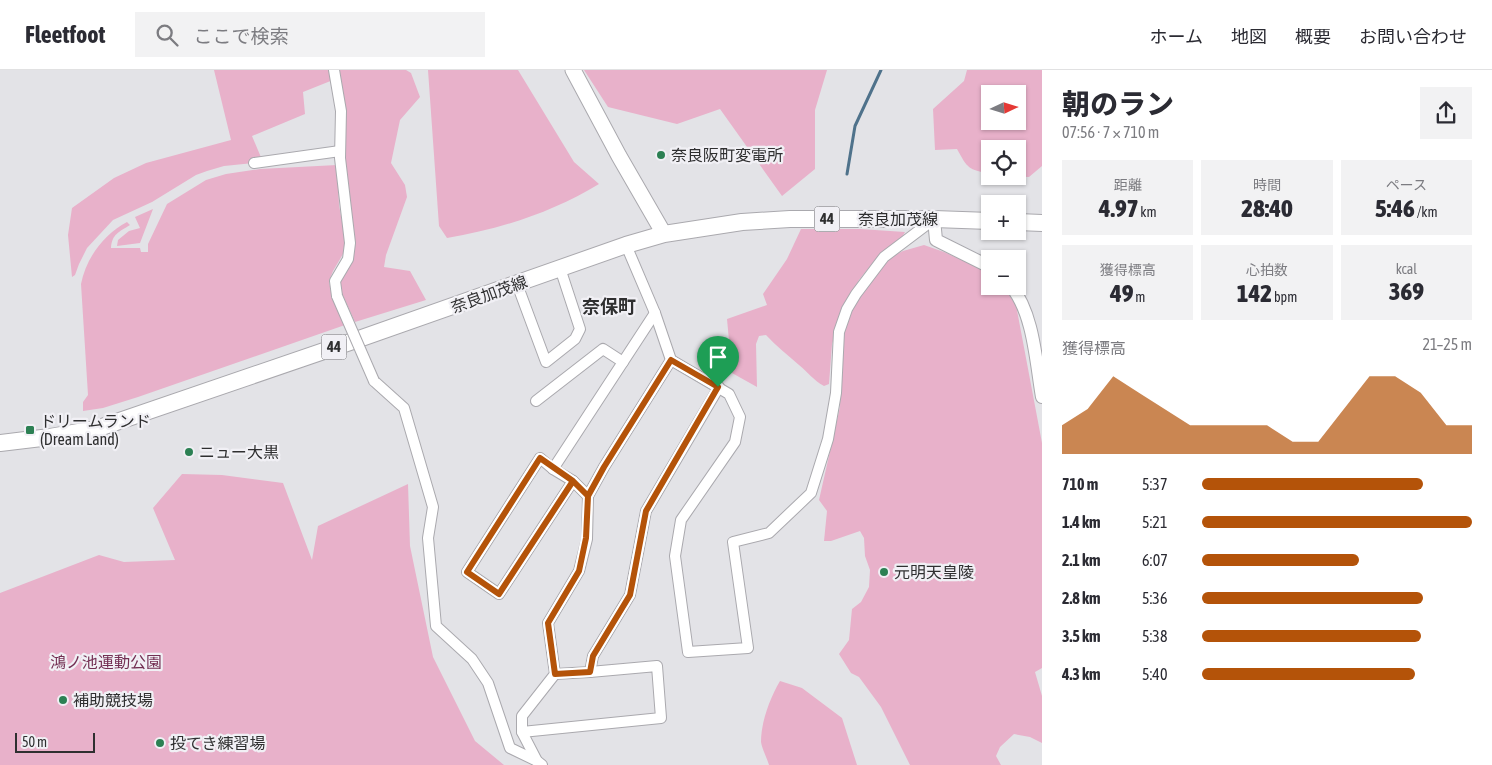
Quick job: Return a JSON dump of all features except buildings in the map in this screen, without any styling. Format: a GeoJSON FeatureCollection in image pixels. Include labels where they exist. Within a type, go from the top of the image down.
{"type":"FeatureCollection","features":[{"type":"Feature","properties":{"kind":"main road"},"geometry":{"type":"LineString","coordinates":[[573,70],[619,156],[664,234]]}},
{"type":"Feature","properties":{"kind":"main road","name":"奈良加茂線"},"geometry":{"type":"LineString","coordinates":[[0,442],[96,429],[517,284],[626,244],[664,234],[742,222],[790,219],[981,221]]}},
{"type":"Feature","properties":{"kind":"main road"},"geometry":{"type":"LineString","coordinates":[[1026,222],[1042,223]]}},
{"type":"Feature","properties":{"kind":"street"},"geometry":{"type":"LineString","coordinates":[[334,70],[341,110],[340,152],[350,243],[348,259],[335,281],[337,296],[374,382],[404,408],[433,507],[428,538],[436,626],[472,659],[488,683],[510,748],[540,763]]}},
{"type":"Feature","properties":{"kind":"street"},"geometry":{"type":"LineString","coordinates":[[254,163],[340,152]]}},
{"type":"Feature","properties":{"kind":"street"},"geometry":{"type":"LineString","coordinates":[[934,219],[936,240],[981,262]]}},
{"type":"Feature","properties":{"kind":"street"},"geometry":{"type":"LineString","coordinates":[[626,244],[655,313],[671,360],[729,394],[740,417],[735,442],[681,520],[675,556],[688,652],[748,648],[733,542],[769,533],[811,493],[828,439],[836,392],[839,332],[848,309],[856,294],[884,257],[934,219]]}},
{"type":"Feature","properties":{"kind":"street"},"geometry":{"type":"LineString","coordinates":[[517,284],[546,362],[575,338],[580,329],[560,268]]}},
{"type":"Feature","properties":{"kind":"street"},"geometry":{"type":"LineString","coordinates":[[1017,295],[1027,314],[1042,397]]}},
{"type":"Feature","properties":{"kind":"street"},"geometry":{"type":"LineString","coordinates":[[553,469],[655,313]]}},
{"type":"Feature","properties":{"kind":"street"},"geometry":{"type":"LineString","coordinates":[[536,401],[603,349],[622,362]]}},
{"type":"Feature","properties":{"kind":"street"},"geometry":{"type":"LineString","coordinates":[[540,763],[522,732],[522,716],[555,674],[548,623],[579,571],[586,538],[588,496],[671,360]]}},
{"type":"Feature","properties":{"kind":"street"},"geometry":{"type":"LineString","coordinates":[[590,672],[593,656],[630,595],[646,511],[718,387]]}},
{"type":"Feature","properties":{"kind":"street"},"geometry":{"type":"LineString","coordinates":[[573,481],[499,594],[467,572],[540,458],[553,469],[573,481],[588,496]]}},
{"type":"Feature","properties":{"kind":"street"},"geometry":{"type":"LineString","coordinates":[[522,732],[661,718],[657,666],[555,674]]}},
{"type":"Feature","properties":{"kind":"green space"},"geometry":{"type":"Polygon","coordinates":[[[214,70],[330,70],[333,80],[303,92],[305,114],[252,136],[263,162],[224,166],[196,175],[152,202],[113,220],[87,248],[75,275],[72,277],[68,235],[72,208],[114,178],[146,163],[231,140],[214,70]]]}},
{"type":"Feature","properties":{"kind":"green space"},"geometry":{"type":"Polygon","coordinates":[[[336,70],[406,70],[411,73],[420,97],[400,120],[391,163],[405,185],[407,197],[386,255],[384,267],[410,271],[426,300],[355,322],[339,287],[349,259],[336,70]]]}},
{"type":"Feature","properties":{"kind":"green space"},"geometry":{"type":"Polygon","coordinates":[[[428,70],[518,70],[574,162],[599,184],[563,203],[526,218],[487,230],[447,238],[439,226],[428,70]]]}},
{"type":"Feature","properties":{"kind":"green space"},"geometry":{"type":"Polygon","coordinates":[[[584,70],[827,70],[815,110],[815,169],[782,196],[720,109],[677,124],[608,107],[584,70]]]}},
{"type":"Feature","properties":{"kind":"green space"},"geometry":{"type":"Polygon","coordinates":[[[967,70],[1042,70],[1042,166],[1029,177],[1026,177],[1026,140],[981,140],[981,172],[969,167],[957,149],[935,150],[933,109],[964,81],[967,70]]]}},
{"type":"Feature","properties":{"kind":"green space"},"geometry":{"type":"Polygon","coordinates":[[[337,165],[339,205],[345,239],[343,254],[329,281],[331,292],[345,325],[138,397],[103,408],[83,411],[83,402],[88,395],[81,284],[83,274],[92,256],[111,233],[127,222],[130,225],[115,236],[111,248],[140,248],[141,252],[148,252],[148,244],[167,204],[206,180],[226,174],[260,169],[337,165]]]}},
{"type":"Feature","properties":{"kind":"green space"},"geometry":{"type":"Polygon","coordinates":[[[153,209],[140,243],[117,246],[118,240],[129,231],[140,228],[135,217],[153,209]]]}},
{"type":"Feature","properties":{"kind":"green space"},"geometry":{"type":"Polygon","coordinates":[[[801,229],[860,229],[905,232],[901,239],[875,260],[859,280],[845,304],[832,344],[829,384],[824,386],[817,381],[766,335],[759,336],[756,344],[757,387],[732,373],[727,319],[767,305],[763,294],[787,259],[801,229]]]}},
{"type":"Feature","properties":{"kind":"green space"},"geometry":{"type":"Polygon","coordinates":[[[924,245],[981,269],[981,295],[1009,295],[1016,305],[1042,443],[1042,668],[1035,672],[1042,696],[1042,743],[1030,737],[1014,734],[1000,747],[996,756],[1001,765],[910,765],[881,707],[859,677],[851,673],[839,654],[849,640],[852,609],[861,602],[869,587],[870,570],[865,556],[864,538],[860,531],[831,541],[824,541],[827,511],[819,500],[840,407],[843,333],[852,307],[887,259],[903,251],[924,245]]]}},
{"type":"Feature","properties":{"kind":"green space","name":"鴻ノ池運動公園"},"geometry":{"type":"Polygon","coordinates":[[[182,474],[222,475],[283,483],[312,560],[318,526],[408,484],[410,546],[433,657],[475,741],[504,765],[0,765],[0,593],[99,555],[124,562],[175,560],[153,508],[182,474]]]}},
{"type":"Feature","properties":{"kind":"green space"},"geometry":{"type":"Polygon","coordinates":[[[780,681],[802,688],[842,718],[857,765],[769,765],[761,742],[761,734],[767,710],[780,681]]]}},
{"type":"Feature","properties":{"kind":"waterway"},"geometry":{"type":"LineString","coordinates":[[847,174],[855,126],[881,70]]}},
{"type":"Feature","properties":{"kind":"place","name":"奈良阪町変電所"},"geometry":{"type":"Point","coordinates":[661,155]}},
{"type":"Feature","properties":{"kind":"place","name":"ドリームランド (Dream Land)"},"geometry":{"type":"Point","coordinates":[30,430]}},
{"type":"Feature","properties":{"kind":"place","name":"ニュー大黒"},"geometry":{"type":"Point","coordinates":[189,452]}},
{"type":"Feature","properties":{"kind":"place","name":"元明天皇陵"},"geometry":{"type":"Point","coordinates":[884,572]}},
{"type":"Feature","properties":{"kind":"place","name":"補助競技場"},"geometry":{"type":"Point","coordinates":[63,700]}},
{"type":"Feature","properties":{"kind":"place","name":"投てき練習場"},"geometry":{"type":"Point","coordinates":[160,743]}},
{"type":"Feature","properties":{"kind":"district","name":"奈保町"},"geometry":{"type":"Point","coordinates":[609,307]}},
{"type":"Feature","properties":{"kind":"route"},"geometry":{"type":"LineString","coordinates":[[718,387],[646,511],[630,595],[593,656],[590,672],[555,674],[548,623],[579,571],[586,538],[588,496],[573,481],[553,469],[540,458],[467,572],[499,594],[573,481],[588,496],[671,360],[718,387]]}}]}
